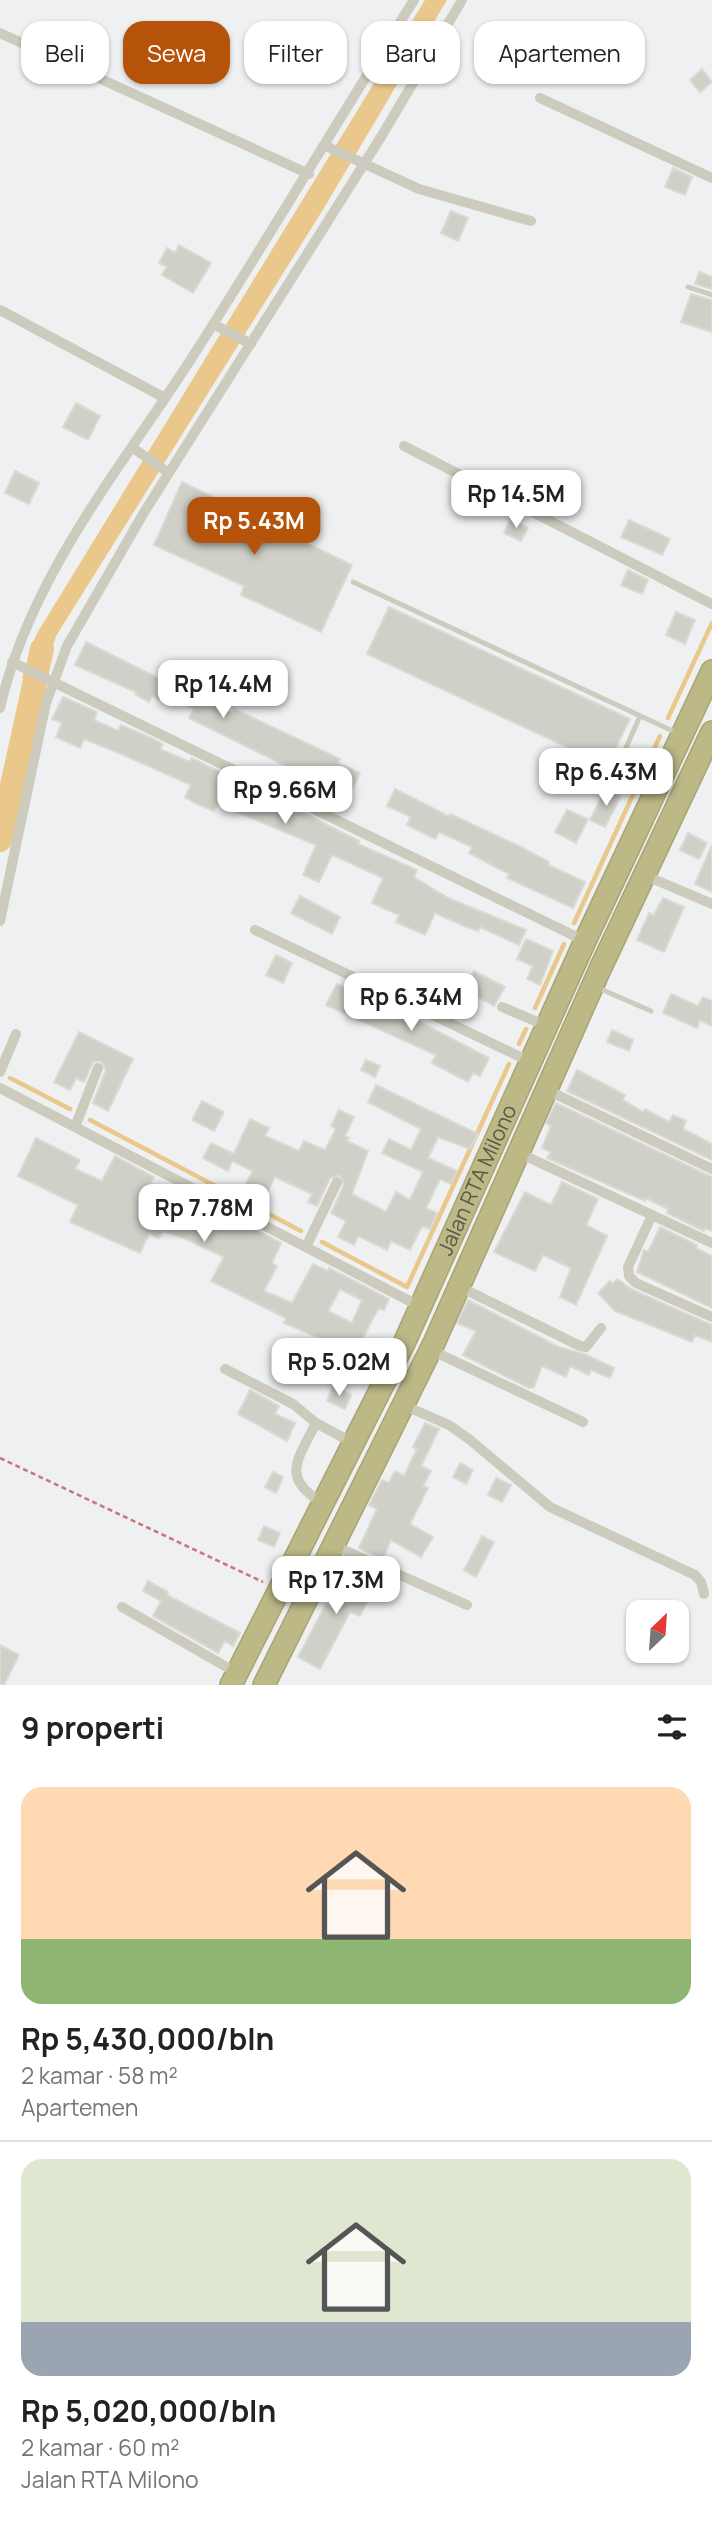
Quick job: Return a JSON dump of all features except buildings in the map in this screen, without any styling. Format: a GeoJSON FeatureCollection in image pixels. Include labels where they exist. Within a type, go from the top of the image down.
{"type":"FeatureCollection","features":[{"type":"Feature","properties":{"kind":"highway","name":"Jalan RTA Milono"},"geometry":{"type":"LineString","coordinates":[[234,1679],[355,1444],[421,1307],[585,942],[712,671]]}},
{"type":"Feature","properties":{"kind":"highway","name":"Jalan RTA Milono"},"geometry":{"type":"LineString","coordinates":[[264,1685],[431,1350],[593,986],[712,733]]}},
{"type":"Feature","properties":{"kind":"highway"},"geometry":{"type":"LineString","coordinates":[[327,1497],[353,1503]]}},
{"type":"Feature","properties":{"kind":"street"},"geometry":{"type":"LineString","coordinates":[[0,708],[3,683],[37,601],[136,450],[165,398],[309,174],[414,0]]}},
{"type":"Feature","properties":{"kind":"street"},"geometry":{"type":"LineString","coordinates":[[0,921],[47,678],[166,471],[246,342],[364,165],[462,0]]}},
{"type":"Feature","properties":{"kind":"street"},"geometry":{"type":"LineString","coordinates":[[0,33],[309,174]]}},
{"type":"Feature","properties":{"kind":"street"},"geometry":{"type":"LineString","coordinates":[[540,98],[712,178]]}},
{"type":"Feature","properties":{"kind":"street"},"geometry":{"type":"LineString","coordinates":[[326,146],[419,189],[531,221]]}},
{"type":"Feature","properties":{"kind":"street"},"geometry":{"type":"LineString","coordinates":[[0,310],[165,398]]}},
{"type":"Feature","properties":{"kind":"street"},"geometry":{"type":"LineString","coordinates":[[213,324],[246,342]]}},
{"type":"Feature","properties":{"kind":"street"},"geometry":{"type":"LineString","coordinates":[[404,446],[712,604]]}},
{"type":"Feature","properties":{"kind":"street"},"geometry":{"type":"LineString","coordinates":[[136,450],[166,471]]}},
{"type":"Feature","properties":{"kind":"street"},"geometry":{"type":"LineString","coordinates":[[12,662],[585,942]]}},
{"type":"Feature","properties":{"kind":"street"},"geometry":{"type":"LineString","coordinates":[[645,875],[712,904]]}},
{"type":"Feature","properties":{"kind":"street"},"geometry":{"type":"LineString","coordinates":[[255,930],[531,1062]]}},
{"type":"Feature","properties":{"kind":"street"},"geometry":{"type":"LineString","coordinates":[[502,1007],[547,1026]]}},
{"type":"Feature","properties":{"kind":"street"},"geometry":{"type":"LineString","coordinates":[[0,1072],[16,1034]]}},
{"type":"Feature","properties":{"kind":"street"},"geometry":{"type":"LineString","coordinates":[[75,1127],[99,1068]]}},
{"type":"Feature","properties":{"kind":"street"},"geometry":{"type":"LineString","coordinates":[[0,1088],[421,1307]]}},
{"type":"Feature","properties":{"kind":"street"},"geometry":{"type":"LineString","coordinates":[[547,1090],[712,1169]]}},
{"type":"Feature","properties":{"kind":"street"},"geometry":{"type":"LineString","coordinates":[[519,1153],[712,1243]]}},
{"type":"Feature","properties":{"kind":"street"},"geometry":{"type":"LineString","coordinates":[[306,1247],[337,1182]]}},
{"type":"Feature","properties":{"kind":"street"},"geometry":{"type":"LineString","coordinates":[[652,1215],[628,1267],[629,1276],[636,1283],[712,1317]]}},
{"type":"Feature","properties":{"kind":"street"},"geometry":{"type":"LineString","coordinates":[[460,1287],[580,1346],[586,1347],[601,1328]]}},
{"type":"Feature","properties":{"kind":"street"},"geometry":{"type":"LineString","coordinates":[[431,1350],[583,1422]]}},
{"type":"Feature","properties":{"kind":"street"},"geometry":{"type":"LineString","coordinates":[[225,1369],[293,1404],[316,1423],[355,1444]]}},
{"type":"Feature","properties":{"kind":"street"},"geometry":{"type":"LineString","coordinates":[[402,1405],[449,1425],[550,1507],[695,1575],[701,1582],[704,1594]]}},
{"type":"Feature","properties":{"kind":"street"},"geometry":{"type":"LineString","coordinates":[[316,1423],[296,1464],[295,1475],[305,1491],[327,1497]]}},
{"type":"Feature","properties":{"kind":"street"},"geometry":{"type":"LineString","coordinates":[[335,1546],[467,1605]]}},
{"type":"Feature","properties":{"kind":"street"},"geometry":{"type":"LineString","coordinates":[[122,1607],[234,1679]]}},
{"type":"Feature","properties":{"kind":"lane"},"geometry":{"type":"LineString","coordinates":[[688,287],[712,295]]}},
{"type":"Feature","properties":{"kind":"lane"},"geometry":{"type":"LineString","coordinates":[[353,582],[682,736]]}},
{"type":"Feature","properties":{"kind":"lane"},"geometry":{"type":"LineString","coordinates":[[640,716],[622,757],[627,763],[662,779]]}},
{"type":"Feature","properties":{"kind":"lane"},"geometry":{"type":"LineString","coordinates":[[593,986],[651,1011]]}},
{"type":"Feature","properties":{"kind":"path"},"geometry":{"type":"LineString","coordinates":[[0,1458],[281,1590]]}},
{"type":"Feature","properties":{"kind":"shaded area"},"geometry":{"type":"Polygon","coordinates":[[[425,0],[447,0],[435,21],[412,21],[425,0]]]}},
{"type":"Feature","properties":{"kind":"shaded area"},"geometry":{"type":"Polygon","coordinates":[[[374,84],[397,84],[324,208],[56,636],[41,684],[22,678],[36,635],[374,84]]]}},
{"type":"Feature","properties":{"kind":"waterway"},"geometry":{"type":"LineString","coordinates":[[668,718],[712,623]]}},
{"type":"Feature","properties":{"kind":"waterway"},"geometry":{"type":"LineString","coordinates":[[0,840],[42,649]]}},
{"type":"Feature","properties":{"kind":"waterway"},"geometry":{"type":"LineString","coordinates":[[574,923],[660,736]]}},
{"type":"Feature","properties":{"kind":"waterway"},"geometry":{"type":"LineString","coordinates":[[535,1008],[564,944]]}},
{"type":"Feature","properties":{"kind":"waterway"},"geometry":{"type":"LineString","coordinates":[[519,1044],[526,1029]]}},
{"type":"Feature","properties":{"kind":"waterway"},"geometry":{"type":"LineString","coordinates":[[322,1242],[407,1287],[509,1064]]}},
{"type":"Feature","properties":{"kind":"waterway"},"geometry":{"type":"LineString","coordinates":[[10,1078],[70,1109]]}},
{"type":"Feature","properties":{"kind":"waterway"},"geometry":{"type":"LineString","coordinates":[[90,1120],[301,1231]]}}]}
